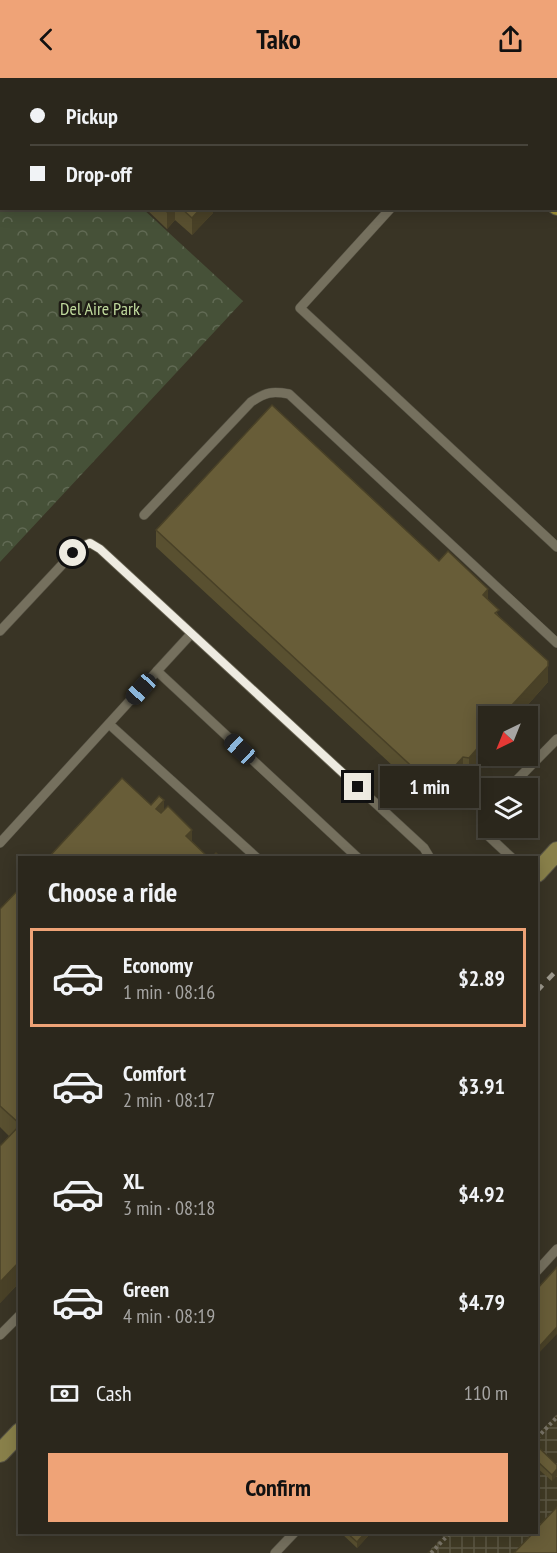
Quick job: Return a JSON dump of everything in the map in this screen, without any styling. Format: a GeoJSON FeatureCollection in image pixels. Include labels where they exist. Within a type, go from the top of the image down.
{"type":"FeatureCollection","features":[{"type":"Feature","properties":{"kind":"main road"},"geometry":{"type":"LineString","coordinates":[[538,872],[557,851]]}},
{"type":"Feature","properties":{"kind":"main road"},"geometry":{"type":"LineString","coordinates":[[0,1453],[18,1434]]}},
{"type":"Feature","properties":{"kind":"lane"},"geometry":{"type":"LineString","coordinates":[[389,210],[300,308],[557,547]]}},
{"type":"Feature","properties":{"kind":"lane"},"geometry":{"type":"LineString","coordinates":[[144,515],[251,402],[264,393],[290,394],[557,643]]}},
{"type":"Feature","properties":{"kind":"lane"},"geometry":{"type":"LineString","coordinates":[[0,631],[73,553],[90,543],[100,549],[424,848],[429,856]]}},
{"type":"Feature","properties":{"kind":"lane"},"geometry":{"type":"LineString","coordinates":[[0,843],[191,634]]}},
{"type":"Feature","properties":{"kind":"lane"},"geometry":{"type":"LineString","coordinates":[[156,671],[356,856]]}},
{"type":"Feature","properties":{"kind":"lane"},"geometry":{"type":"LineString","coordinates":[[108,724],[255,856]]}},
{"type":"Feature","properties":{"kind":"lane"},"geometry":{"type":"LineString","coordinates":[[519,778],[557,739]]}},
{"type":"Feature","properties":{"kind":"lane"},"geometry":{"type":"LineString","coordinates":[[491,838],[510,856]]}},
{"type":"Feature","properties":{"kind":"lane"},"geometry":{"type":"LineString","coordinates":[[538,1270],[557,1249]]}},
{"type":"Feature","properties":{"kind":"lane"},"geometry":{"type":"LineString","coordinates":[[0,1335],[18,1317]]}},
{"type":"Feature","properties":{"kind":"lane"},"geometry":{"type":"LineString","coordinates":[[275,1553],[293,1534]]}},
{"type":"Feature","properties":{"kind":"path"},"geometry":{"type":"LineString","coordinates":[[538,1437],[557,1417]]}},
{"type":"Feature","properties":{"kind":"path"},"geometry":{"type":"LineString","coordinates":[[431,1553],[449,1534]]}},
{"type":"Feature","properties":{"kind":"shaded area"},"geometry":{"type":"Polygon","coordinates":[[[557,1414],[557,1553],[427,1553],[445,1534],[538,1534],[538,1434],[557,1414]]]}},
{"type":"Feature","properties":{"kind":"green space","name":"Del Aire Park"},"geometry":{"type":"Polygon","coordinates":[[[0,210],[144,210],[243,301],[0,562],[0,210]]]}},
{"type":"Feature","properties":{"kind":"building"},"geometry":{"type":"Polygon","coordinates":[[[183,210],[199,210],[192,218],[183,210]]]}},
{"type":"Feature","properties":{"kind":"building"},"geometry":{"type":"Polygon","coordinates":[[[272,405],[439,561],[448,551],[488,589],[483,595],[499,610],[495,613],[548,661],[548,666],[511,706],[478,706],[478,748],[469,758],[463,757],[437,786],[433,786],[156,530],[272,405]]]}},
{"type":"Feature","properties":{"kind":"building"},"geometry":{"type":"Polygon","coordinates":[[[122,778],[151,805],[159,796],[164,800],[156,809],[161,813],[168,806],[192,830],[186,836],[207,856],[50,856],[122,778]]]}},
{"type":"Feature","properties":{"kind":"building"},"geometry":{"type":"Polygon","coordinates":[[[18,890],[18,1122],[0,1106],[0,909],[18,890]]]}},
{"type":"Feature","properties":{"kind":"building"},"geometry":{"type":"Polygon","coordinates":[[[18,1127],[18,1263],[0,1282],[0,1146],[18,1127]]]}},
{"type":"Feature","properties":{"kind":"building"},"geometry":{"type":"Polygon","coordinates":[[[557,1267],[557,1327],[538,1348],[538,1288],[557,1267]]]}},
{"type":"Feature","properties":{"kind":"building"},"geometry":{"type":"Polygon","coordinates":[[[538,1447],[557,1465],[552,1475],[538,1462],[538,1447]]]}},
{"type":"Feature","properties":{"kind":"building"},"geometry":{"type":"Polygon","coordinates":[[[557,1507],[557,1553],[514,1553],[532,1534],[538,1534],[538,1527],[557,1507]]]}},
{"type":"Feature","properties":{"kind":"building"},"geometry":{"type":"Polygon","coordinates":[[[348,1534],[364,1534],[357,1542],[348,1534]]]}},
{"type":"Feature","properties":{"kind":"railway"},"geometry":{"type":"LineString","coordinates":[[538,990],[557,970]]}},
{"type":"Feature","properties":{"kind":"route"},"geometry":{"type":"LineString","coordinates":[[73,553],[90,543],[100,549],[358,787]]}}]}
